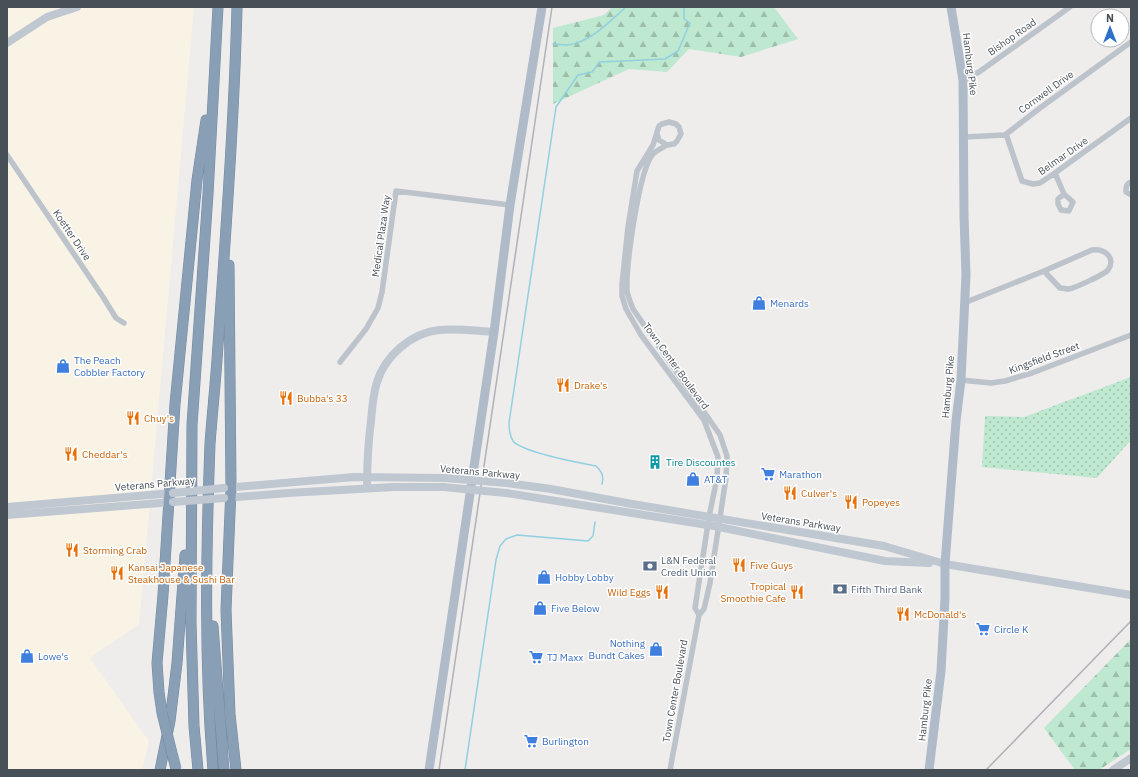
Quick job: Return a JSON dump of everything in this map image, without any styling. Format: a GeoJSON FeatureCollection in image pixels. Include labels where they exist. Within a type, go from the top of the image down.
{"type":"FeatureCollection","features":[{"type":"Feature","properties":{"kind":"highway"},"geometry":{"type":"LineString","coordinates":[[198,770],[194,726],[192,623],[192,425],[208,202],[218,7]]}},
{"type":"Feature","properties":{"kind":"highway"},"geometry":{"type":"LineString","coordinates":[[213,770],[207,660],[210,442],[229,169],[237,7]]}},
{"type":"Feature","properties":{"kind":"highway"},"geometry":{"type":"LineString","coordinates":[[176,769],[158,692],[157,663],[171,498],[175,404],[197,180],[216,55]]}},
{"type":"Feature","properties":{"kind":"highway"},"geometry":{"type":"LineString","coordinates":[[229,169],[226,610],[230,714],[236,770]]}},
{"type":"Feature","properties":{"kind":"highway"},"geometry":{"type":"LineString","coordinates":[[160,770],[170,720],[177,663],[191,478]]}},
{"type":"Feature","properties":{"kind":"highway"},"geometry":{"type":"LineString","coordinates":[[208,539],[216,672],[224,770]]}},
{"type":"Feature","properties":{"kind":"highway"},"geometry":{"type":"LineString","coordinates":[[230,714],[239,770]]}},
{"type":"Feature","properties":{"kind":"main road"},"geometry":{"type":"LineString","coordinates":[[7,43],[47,17],[77,7]]}},
{"type":"Feature","properties":{"kind":"main road"},"geometry":{"type":"LineString","coordinates":[[429,770],[494,332],[510,205],[542,7]]}},
{"type":"Feature","properties":{"kind":"main road","name":"Hamburg Pike"},"geometry":{"type":"LineString","coordinates":[[930,770],[941,671],[945,598],[945,564],[956,421],[961,380],[966,266],[963,80],[952,8]]}},
{"type":"Feature","properties":{"kind":"main road"},"geometry":{"type":"LineString","coordinates":[[367,488],[367,461],[371,417],[377,382],[390,356],[407,342],[438,330],[494,332]]}},
{"type":"Feature","properties":{"kind":"main road","name":"Veterans Parkway"},"geometry":{"type":"LineString","coordinates":[[7,516],[227,493],[326,479],[367,477],[445,478],[507,483],[551,489],[719,523],[885,561],[945,564],[1131,595]]}},
{"type":"Feature","properties":{"kind":"main road","name":"Veterans Parkway"},"geometry":{"type":"LineString","coordinates":[[227,493],[410,486],[442,487],[506,493],[709,521]]}},
{"type":"Feature","properties":{"kind":"main road","name":"Veterans Parkway"},"geometry":{"type":"LineString","coordinates":[[7,507],[171,498]]}},
{"type":"Feature","properties":{"kind":"main road","name":"Veterans Parkway"},"geometry":{"type":"LineString","coordinates":[[719,523],[884,546],[945,564]]}},
{"type":"Feature","properties":{"kind":"main road"},"geometry":{"type":"LineString","coordinates":[[1113,770],[1131,758]]}},
{"type":"Feature","properties":{"kind":"street","name":"Bishop Road"},"geometry":{"type":"LineString","coordinates":[[963,80],[979,72],[1070,7]]}},
{"type":"Feature","properties":{"kind":"street","name":"Cornwell Drive"},"geometry":{"type":"LineString","coordinates":[[1006,134],[1131,42]]}},
{"type":"Feature","properties":{"kind":"street","name":"Belmar Drive"},"geometry":{"type":"LineString","coordinates":[[1006,134],[1022,181],[1033,184],[1040,183],[1055,173],[1131,118]]}},
{"type":"Feature","properties":{"kind":"street"},"geometry":{"type":"LineString","coordinates":[[665,122],[673,122],[679,127],[681,134],[678,141],[671,145],[667,145],[659,140],[657,134],[659,126],[665,122]]}},
{"type":"Feature","properties":{"kind":"street","name":"Town Center Boulevard"},"geometry":{"type":"LineString","coordinates":[[657,134],[653,145],[637,171],[628,226],[622,296],[626,309],[641,335],[704,420],[718,457],[717,478],[695,608],[698,616],[670,770]]}},
{"type":"Feature","properties":{"kind":"street"},"geometry":{"type":"LineString","coordinates":[[964,137],[1006,134]]}},
{"type":"Feature","properties":{"kind":"street","name":"Town Center Boulevard"},"geometry":{"type":"LineString","coordinates":[[667,145],[652,155],[643,173],[635,215],[627,274],[627,293],[632,309],[720,435],[727,456],[726,478],[710,584],[704,610],[698,616]]}},
{"type":"Feature","properties":{"kind":"street","name":"Koetter Drive"},"geometry":{"type":"LineString","coordinates":[[7,155],[101,293],[116,318],[124,323]]}},
{"type":"Feature","properties":{"kind":"street"},"geometry":{"type":"LineString","coordinates":[[1055,173],[1064,194]]}},
{"type":"Feature","properties":{"kind":"street"},"geometry":{"type":"LineString","coordinates":[[1131,182],[1128,184],[1126,189],[1126,192],[1131,196]]}},
{"type":"Feature","properties":{"kind":"street","name":"Medical Plaza Way"},"geometry":{"type":"LineString","coordinates":[[340,362],[366,329],[378,308],[382,292],[396,191],[510,205]]}},
{"type":"Feature","properties":{"kind":"street"},"geometry":{"type":"LineString","coordinates":[[964,303],[1092,250],[1098,249],[1106,252],[1110,259],[1108,270],[1069,289],[1060,288],[1044,271]]}},
{"type":"Feature","properties":{"kind":"street","name":"Kingsfield Street"},"geometry":{"type":"LineString","coordinates":[[961,380],[991,383],[1005,381],[1032,373],[1131,335]]}},
{"type":"Feature","properties":{"kind":"shaded area"},"geometry":{"type":"Polygon","coordinates":[[[7,7],[194,7],[139,624],[90,658],[149,741],[142,770],[7,770],[7,7]]]}},
{"type":"Feature","properties":{"kind":"green space"},"geometry":{"type":"Polygon","coordinates":[[[612,7],[774,7],[798,39],[741,57],[689,49],[667,72],[629,69],[553,104],[553,28],[604,15],[612,7]]]}},
{"type":"Feature","properties":{"kind":"green space"},"geometry":{"type":"Polygon","coordinates":[[[1131,377],[1131,440],[1097,478],[982,467],[985,416],[1024,417],[1131,377]]]}},
{"type":"Feature","properties":{"kind":"green space"},"geometry":{"type":"Polygon","coordinates":[[[1131,639],[1131,749],[1099,770],[1075,770],[1044,728],[1131,639]]]}},
{"type":"Feature","properties":{"kind":"waterway"},"geometry":{"type":"LineString","coordinates":[[553,44],[568,45],[585,40],[600,30],[626,7]]}},
{"type":"Feature","properties":{"kind":"waterway"},"geometry":{"type":"LineString","coordinates":[[602,484],[602,474],[596,466],[539,453],[518,445],[513,441],[509,430],[556,107],[578,75],[592,72],[600,62],[665,59],[678,51],[690,23],[684,19],[684,7]]}},
{"type":"Feature","properties":{"kind":"waterway"},"geometry":{"type":"LineString","coordinates":[[465,770],[496,560],[500,546],[506,539],[517,535],[588,541],[593,536],[595,522]]}},
{"type":"Feature","properties":{"kind":"railway"},"geometry":{"type":"LineString","coordinates":[[439,770],[552,7]]}},
{"type":"Feature","properties":{"kind":"railway"},"geometry":{"type":"LineString","coordinates":[[986,770],[1131,621]]}},
{"type":"Feature","properties":{"kind":"place","name":"Menards"},"geometry":{"type":"Point","coordinates":[759,303]}},
{"type":"Feature","properties":{"kind":"place","name":"The Peach Cobbler Factory"},"geometry":{"type":"Point","coordinates":[63,366]}},
{"type":"Feature","properties":{"kind":"place","name":"Drake's"},"geometry":{"type":"Point","coordinates":[563,385]}},
{"type":"Feature","properties":{"kind":"place","name":"Bubba's 33"},"geometry":{"type":"Point","coordinates":[286,398]}},
{"type":"Feature","properties":{"kind":"place","name":"Chuy's"},"geometry":{"type":"Point","coordinates":[133,418]}},
{"type":"Feature","properties":{"kind":"place","name":"Cheddar's"},"geometry":{"type":"Point","coordinates":[71,454]}},
{"type":"Feature","properties":{"kind":"place","name":"Tire Discountes"},"geometry":{"type":"Point","coordinates":[655,462]}},
{"type":"Feature","properties":{"kind":"place","name":"Marathon"},"geometry":{"type":"Point","coordinates":[768,474]}},
{"type":"Feature","properties":{"kind":"place","name":"AT&T"},"geometry":{"type":"Point","coordinates":[693,479]}},
{"type":"Feature","properties":{"kind":"place","name":"Culver's"},"geometry":{"type":"Point","coordinates":[790,493]}},
{"type":"Feature","properties":{"kind":"place","name":"Popeyes"},"geometry":{"type":"Point","coordinates":[851,502]}},
{"type":"Feature","properties":{"kind":"place","name":"Storming Crab"},"geometry":{"type":"Point","coordinates":[72,550]}},
{"type":"Feature","properties":{"kind":"place","name":"Five Guys"},"geometry":{"type":"Point","coordinates":[739,565]}},
{"type":"Feature","properties":{"kind":"place","name":"L&N Federal Credit Union"},"geometry":{"type":"Point","coordinates":[650,566]}},
{"type":"Feature","properties":{"kind":"place","name":"Kansai Japanese Steakhouse & Sushi Bar"},"geometry":{"type":"Point","coordinates":[117,573]}},
{"type":"Feature","properties":{"kind":"place","name":"Hobby Lobby"},"geometry":{"type":"Point","coordinates":[544,577]}},
{"type":"Feature","properties":{"kind":"place","name":"Fifth Third Bank"},"geometry":{"type":"Point","coordinates":[840,589]}},
{"type":"Feature","properties":{"kind":"place","name":"Wild Eggs"},"geometry":{"type":"Point","coordinates":[662,592]}},
{"type":"Feature","properties":{"kind":"place","name":"Tropical Smoothie Cafe"},"geometry":{"type":"Point","coordinates":[797,592]}},
{"type":"Feature","properties":{"kind":"place","name":"Five Below"},"geometry":{"type":"Point","coordinates":[540,608]}},
{"type":"Feature","properties":{"kind":"place","name":"McDonald's"},"geometry":{"type":"Point","coordinates":[903,614]}},
{"type":"Feature","properties":{"kind":"place","name":"Circle K"},"geometry":{"type":"Point","coordinates":[983,629]}},
{"type":"Feature","properties":{"kind":"place","name":"Nothing Bundt Cakes"},"geometry":{"type":"Point","coordinates":[656,649]}},
{"type":"Feature","properties":{"kind":"place","name":"Lowe's"},"geometry":{"type":"Point","coordinates":[27,656]}},
{"type":"Feature","properties":{"kind":"place","name":"TJ Maxx"},"geometry":{"type":"Point","coordinates":[536,657]}},
{"type":"Feature","properties":{"kind":"place","name":"Burlington"},"geometry":{"type":"Point","coordinates":[531,741]}}]}
